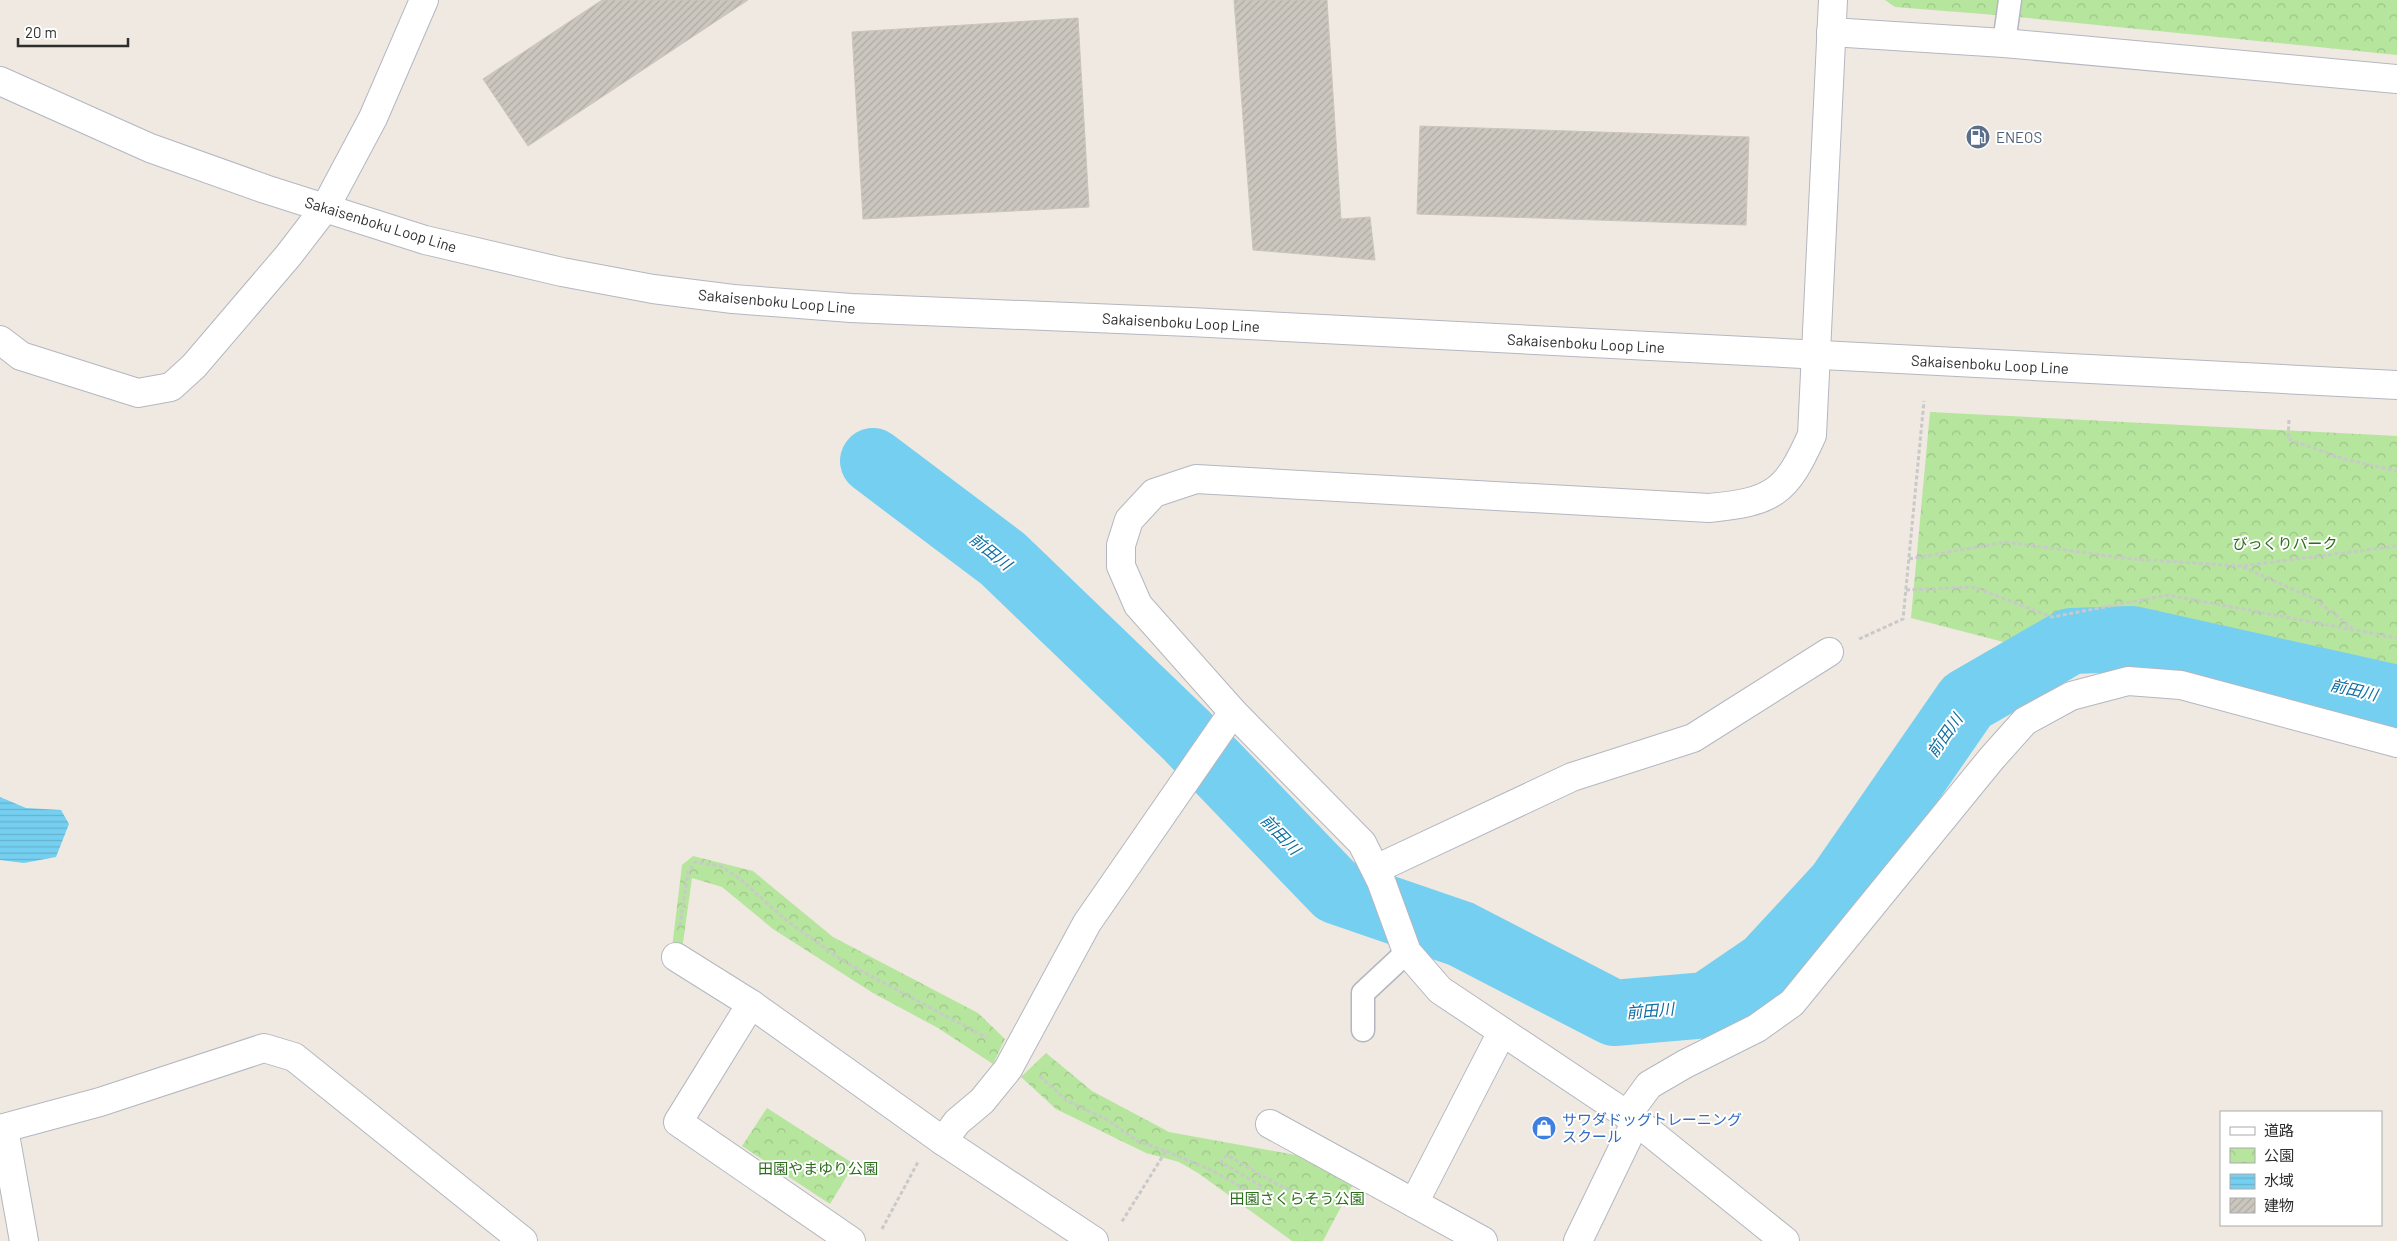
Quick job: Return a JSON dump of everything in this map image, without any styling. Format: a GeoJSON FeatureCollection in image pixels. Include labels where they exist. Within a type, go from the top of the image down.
{"type":"FeatureCollection","features":[{"type":"Feature","properties":{"kind":"street"},"geometry":{"type":"LineString","coordinates":[[0,340],[21,356],[138,393],[171,387],[194,366],[288,256],[325,208],[374,118],[424,0]]}},
{"type":"Feature","properties":{"kind":"street"},"geometry":{"type":"LineString","coordinates":[[1785,1241],[1632,1118],[1440,990],[1404,946],[1378,875],[1362,843],[1234,712],[1138,605],[1121,566],[1121,545],[1129,520],[1154,493],[1196,479],[1709,508],[1745,505],[1778,490],[1797,469],[1812,435],[1833,0]]}},
{"type":"Feature","properties":{"kind":"street"},"geometry":{"type":"LineString","coordinates":[[1831,32],[2004,43],[2397,79]]}},
{"type":"Feature","properties":{"kind":"street","name":"Sakaisenboku Loop Line"},"geometry":{"type":"LineString","coordinates":[[0,81],[150,148],[425,240],[562,272],[653,289],[733,299],[851,308],[1190,322],[2397,385]]}},
{"type":"Feature","properties":{"kind":"street"},"geometry":{"type":"LineString","coordinates":[[1378,875],[1572,778],[1693,738],[1829,652]]}},
{"type":"Feature","properties":{"kind":"street"},"geometry":{"type":"LineString","coordinates":[[1578,1241],[1632,1118],[1649,1085],[1685,1064],[1757,1028],[1792,1003],[2025,721],[2071,696],[2128,681],[2181,685],[2397,743]]}},
{"type":"Feature","properties":{"kind":"street"},"geometry":{"type":"LineString","coordinates":[[938,1137],[982,1101],[1008,1069],[1087,923],[1234,712]]}},
{"type":"Feature","properties":{"kind":"street"},"geometry":{"type":"LineString","coordinates":[[676,957],[751,1004],[938,1137],[1094,1241]]}},
{"type":"Feature","properties":{"kind":"street"},"geometry":{"type":"LineString","coordinates":[[751,1004],[678,1122],[851,1241]]}},
{"type":"Feature","properties":{"kind":"street"},"geometry":{"type":"LineString","coordinates":[[1414,1203],[1502,1032]]}},
{"type":"Feature","properties":{"kind":"street"},"geometry":{"type":"LineString","coordinates":[[24,1241],[2,1129],[100,1102],[264,1048],[294,1058],[523,1241]]}},
{"type":"Feature","properties":{"kind":"street"},"geometry":{"type":"LineString","coordinates":[[1270,1124],[1483,1241]]}},
{"type":"Feature","properties":{"kind":"lane"},"geometry":{"type":"LineString","coordinates":[[2004,43],[2010,0]]}},
{"type":"Feature","properties":{"kind":"lane"},"geometry":{"type":"LineString","coordinates":[[1363,1030],[1363,993],[1404,946]]}},
{"type":"Feature","properties":{"kind":"path"},"geometry":{"type":"LineString","coordinates":[[1829,652],[1903,618],[1924,401]]}},
{"type":"Feature","properties":{"kind":"path"},"geometry":{"type":"LineString","coordinates":[[2289,420],[2288,439],[2344,459],[2397,471]]}},
{"type":"Feature","properties":{"kind":"path"},"geometry":{"type":"LineString","coordinates":[[1909,559],[2006,542],[2132,558],[2242,566],[2397,546]]}},
{"type":"Feature","properties":{"kind":"path"},"geometry":{"type":"LineString","coordinates":[[2242,566],[2315,599],[2353,628]]}},
{"type":"Feature","properties":{"kind":"path"},"geometry":{"type":"LineString","coordinates":[[1906,590],[1973,587],[2052,617],[2168,595],[2353,628],[2397,638]]}},
{"type":"Feature","properties":{"kind":"path"},"geometry":{"type":"LineString","coordinates":[[676,957],[688,872],[694,862],[720,866],[739,878],[786,920],[843,961],[957,1020],[1016,1054],[1067,1101],[1108,1120],[1137,1140],[1210,1169],[1256,1195],[1261,1186],[1221,1162],[1227,1154],[1280,1186],[1324,1201]]}},
{"type":"Feature","properties":{"kind":"path"},"geometry":{"type":"LineString","coordinates":[[880,1233],[938,1137]]}},
{"type":"Feature","properties":{"kind":"path"},"geometry":{"type":"LineString","coordinates":[[1120,1224],[1166,1150]]}},
{"type":"Feature","properties":{"kind":"green space"},"geometry":{"type":"Polygon","coordinates":[[[1885,0],[2397,0],[2397,55],[2008,16],[1895,7],[1885,0]]]}},
{"type":"Feature","properties":{"kind":"green space","name":"びっくりパーク"},"geometry":{"type":"Polygon","coordinates":[[[1930,412],[2397,436],[2397,685],[2153,627],[2083,626],[2019,646],[1911,618],[1930,412]]]}},
{"type":"Feature","properties":{"kind":"green space"},"geometry":{"type":"Polygon","coordinates":[[[693,856],[753,871],[833,937],[978,1013],[1005,1039],[993,1064],[938,1028],[873,993],[773,929],[722,887],[692,878],[682,950],[672,948],[682,865],[693,856]]]}},
{"type":"Feature","properties":{"kind":"green space","name":"田園さくらそう公園"},"geometry":{"type":"Polygon","coordinates":[[[1046,1053],[1092,1091],[1169,1132],[1296,1155],[1353,1184],[1323,1241],[1292,1241],[1198,1173],[1179,1162],[1146,1153],[1056,1109],[1021,1077],[1046,1053]]]}},
{"type":"Feature","properties":{"kind":"green space","name":"田園やまゆり公園"},"geometry":{"type":"Polygon","coordinates":[[[767,1108],[854,1164],[830,1204],[742,1146],[767,1108]]]}},
{"type":"Feature","properties":{"kind":"water"},"geometry":{"type":"Polygon","coordinates":[[[0,797],[26,808],[61,810],[69,824],[56,857],[24,863],[0,860],[0,797]]]}},
{"type":"Feature","properties":{"kind":"building"},"geometry":{"type":"Polygon","coordinates":[[[602,0],[748,0],[528,146],[483,79],[602,0]]]}},
{"type":"Feature","properties":{"kind":"building"},"geometry":{"type":"Polygon","coordinates":[[[1234,0],[1327,0],[1341,219],[1370,217],[1375,260],[1253,250],[1234,0]]]}},
{"type":"Feature","properties":{"kind":"building"},"geometry":{"type":"Polygon","coordinates":[[[1078,18],[1089,207],[863,219],[852,32],[1078,18]]]}},
{"type":"Feature","properties":{"kind":"building"},"geometry":{"type":"Polygon","coordinates":[[[1420,126],[1749,137],[1746,225],[1417,214],[1420,126]]]}},
{"type":"Feature","properties":{"kind":"waterway","name":"前田川"},"geometry":{"type":"LineString","coordinates":[[873,461],[1003,559],[1186,735],[1336,891],[1461,934],[1614,1013],[1707,1005],[1767,964],[1839,886],[1967,701],[2071,641],[2132,639],[2397,698]]}},
{"type":"Feature","properties":{"kind":"place","name":"ENEOS"},"geometry":{"type":"Point","coordinates":[1978,137]}},
{"type":"Feature","properties":{"kind":"place","name":"サワダドッグトレーニング スクール"},"geometry":{"type":"Point","coordinates":[1544,1128]}}]}
